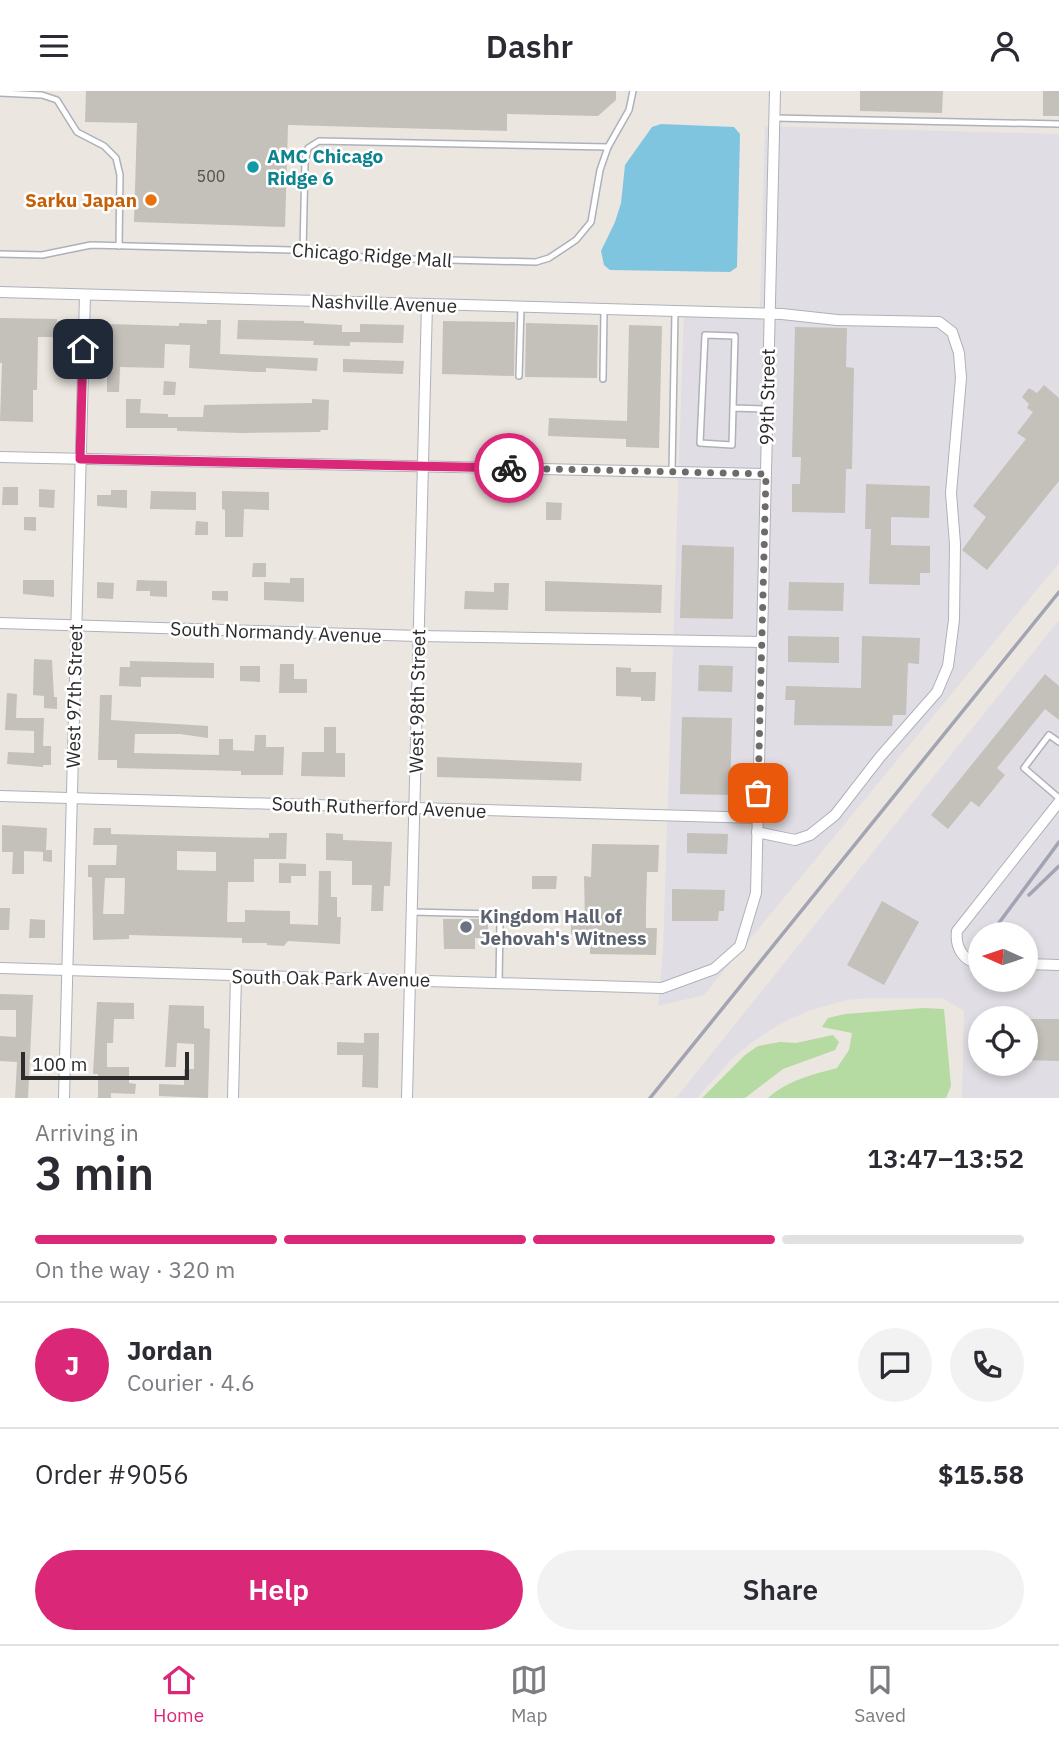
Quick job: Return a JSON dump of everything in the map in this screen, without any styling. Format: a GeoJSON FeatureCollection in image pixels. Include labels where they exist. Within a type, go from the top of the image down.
{"type":"FeatureCollection","features":[{"type":"Feature","properties":{"kind":"street","name":"99th Street"},"geometry":{"type":"LineString","coordinates":[[662,988],[714,969],[740,946],[756,893],[775,91]]}},
{"type":"Feature","properties":{"kind":"street","name":"Nashville Avenue"},"geometry":{"type":"LineString","coordinates":[[0,292],[769,314],[837,320],[939,322],[952,332],[959,353],[961,378],[951,493],[955,544],[954,620],[948,666],[937,692],[880,757],[835,815],[810,835],[794,840],[757,832]]}},
{"type":"Feature","properties":{"kind":"street","name":"West 97th Street"},"geometry":{"type":"LineString","coordinates":[[64,1098],[85,295]]}},
{"type":"Feature","properties":{"kind":"street","name":"West 98th Street"},"geometry":{"type":"LineString","coordinates":[[407,1098],[427,305]]}},
{"type":"Feature","properties":{"kind":"street"},"geometry":{"type":"LineString","coordinates":[[0,457],[766,474]]}},
{"type":"Feature","properties":{"kind":"street","name":"South Normandy Avenue"},"geometry":{"type":"LineString","coordinates":[[0,624],[418,636],[762,642]]}},
{"type":"Feature","properties":{"kind":"street","name":"South Rutherford Avenue"},"geometry":{"type":"LineString","coordinates":[[0,796],[758,818]]}},
{"type":"Feature","properties":{"kind":"street"},"geometry":{"type":"LineString","coordinates":[[968,960],[960,952],[956,939],[961,923],[1059,800]]}},
{"type":"Feature","properties":{"kind":"street"},"geometry":{"type":"LineString","coordinates":[[1038,964],[1059,965]]}},
{"type":"Feature","properties":{"kind":"street","name":"South Oak Park Avenue"},"geometry":{"type":"LineString","coordinates":[[0,968],[662,988]]}},
{"type":"Feature","properties":{"kind":"street"},"geometry":{"type":"LineString","coordinates":[[233,1098],[236,976]]}},
{"type":"Feature","properties":{"kind":"lane","name":"Chicago Ridge Mall"},"geometry":{"type":"LineString","coordinates":[[0,254],[42,255],[90,245],[303,250],[329,251],[368,258],[536,262],[549,258],[576,240],[592,222],[600,170],[608,147],[629,110],[634,91]]}},
{"type":"Feature","properties":{"kind":"lane"},"geometry":{"type":"LineString","coordinates":[[0,93],[51,97],[62,105],[77,132],[104,146],[116,157],[120,175],[119,246]]}},
{"type":"Feature","properties":{"kind":"lane"},"geometry":{"type":"LineString","coordinates":[[774,118],[1059,124]]}},
{"type":"Feature","properties":{"kind":"lane"},"geometry":{"type":"LineString","coordinates":[[303,250],[306,154],[308,148],[319,141],[608,147]]}},
{"type":"Feature","properties":{"kind":"lane"},"geometry":{"type":"LineString","coordinates":[[519,376],[521,307]]}},
{"type":"Feature","properties":{"kind":"lane"},"geometry":{"type":"LineString","coordinates":[[603,379],[604,310]]}},
{"type":"Feature","properties":{"kind":"lane"},"geometry":{"type":"LineString","coordinates":[[672,471],[675,311]]}},
{"type":"Feature","properties":{"kind":"lane"},"geometry":{"type":"LineString","coordinates":[[705,335],[735,336],[733,408],[732,445],[700,443],[705,335]]}},
{"type":"Feature","properties":{"kind":"lane"},"geometry":{"type":"LineString","coordinates":[[733,408],[767,409]]}},
{"type":"Feature","properties":{"kind":"lane"},"geometry":{"type":"LineString","coordinates":[[1059,742],[1049,735],[1024,768],[1059,800]]}},
{"type":"Feature","properties":{"kind":"lane"},"geometry":{"type":"LineString","coordinates":[[412,912],[493,913],[498,916],[499,983]]}},
{"type":"Feature","properties":{"kind":"shaded area"},"geometry":{"type":"Polygon","coordinates":[[[765,126],[1059,134],[1059,563],[704,995],[658,1006],[663,951],[684,307],[760,310],[765,126]]]}},
{"type":"Feature","properties":{"kind":"shaded area"},"geometry":{"type":"Polygon","coordinates":[[[1059,620],[1059,1098],[962,1098],[964,1011],[942,998],[866,998],[847,1000],[808,1011],[778,1025],[731,1060],[697,1098],[676,1098],[1059,620]]]}},
{"type":"Feature","properties":{"kind":"green space"},"geometry":{"type":"Polygon","coordinates":[[[944,1009],[951,1086],[946,1098],[768,1098],[792,1082],[837,1068],[849,1050],[852,1033],[822,1027],[828,1018],[845,1014],[944,1009]]]}},
{"type":"Feature","properties":{"kind":"green space"},"geometry":{"type":"Polygon","coordinates":[[[833,1035],[839,1042],[835,1050],[783,1069],[745,1098],[702,1098],[745,1055],[758,1046],[780,1042],[796,1043],[833,1035]]]}},
{"type":"Feature","properties":{"kind":"water"},"geometry":{"type":"Polygon","coordinates":[[[661,124],[734,127],[740,134],[737,267],[730,272],[610,270],[604,265],[601,251],[621,203],[625,165],[652,127],[661,124]]]}},
{"type":"Feature","properties":{"kind":"building"},"geometry":{"type":"Polygon","coordinates":[[[86,91],[616,91],[616,100],[598,116],[507,114],[507,131],[288,125],[285,227],[134,222],[137,123],[85,122],[86,91]]]}},
{"type":"Feature","properties":{"kind":"building"},"geometry":{"type":"Polygon","coordinates":[[[860,91],[943,91],[942,113],[860,111],[860,91]]]}},
{"type":"Feature","properties":{"kind":"building"},"geometry":{"type":"Polygon","coordinates":[[[1043,91],[1059,91],[1059,116],[1043,116],[1043,91]]]}},
{"type":"Feature","properties":{"kind":"building"},"geometry":{"type":"Polygon","coordinates":[[[0,318],[57,319],[56,337],[38,337],[37,390],[33,390],[33,422],[0,421],[0,318]]]}},
{"type":"Feature","properties":{"kind":"building"},"geometry":{"type":"Polygon","coordinates":[[[207,320],[221,320],[220,354],[318,358],[317,371],[266,368],[266,372],[255,372],[189,368],[190,345],[165,344],[164,368],[120,367],[119,392],[107,392],[107,324],[179,326],[179,323],[207,324],[207,320]]]}},
{"type":"Feature","properties":{"kind":"building"},"geometry":{"type":"Polygon","coordinates":[[[238,320],[304,321],[342,325],[342,332],[360,332],[360,324],[404,325],[403,343],[350,342],[350,346],[313,345],[314,341],[237,339],[238,320]]]}},
{"type":"Feature","properties":{"kind":"building"},"geometry":{"type":"Polygon","coordinates":[[[443,321],[515,322],[514,376],[442,374],[443,321]]]}},
{"type":"Feature","properties":{"kind":"building"},"geometry":{"type":"Polygon","coordinates":[[[526,323],[598,325],[597,378],[525,377],[526,323]]]}},
{"type":"Feature","properties":{"kind":"building"},"geometry":{"type":"Polygon","coordinates":[[[629,325],[662,326],[659,448],[626,447],[626,439],[548,436],[549,418],[627,421],[629,325]]]}},
{"type":"Feature","properties":{"kind":"building"},"geometry":{"type":"Polygon","coordinates":[[[795,327],[847,328],[846,367],[854,368],[852,469],[846,469],[845,513],[792,512],[792,484],[800,484],[801,457],[792,457],[795,327]]]}},
{"type":"Feature","properties":{"kind":"building"},"geometry":{"type":"Polygon","coordinates":[[[343,359],[404,361],[403,374],[343,372],[343,359]]]}},
{"type":"Feature","properties":{"kind":"building"},"geometry":{"type":"Polygon","coordinates":[[[164,381],[176,382],[175,395],[163,395],[164,381]]]}},
{"type":"Feature","properties":{"kind":"building"},"geometry":{"type":"Polygon","coordinates":[[[1044,385],[1059,398],[1059,481],[987,570],[962,550],[986,517],[973,506],[1026,439],[1017,433],[1033,412],[1027,408],[1029,404],[1022,397],[1029,388],[1037,393],[1044,385]]]}},
{"type":"Feature","properties":{"kind":"building"},"geometry":{"type":"Polygon","coordinates":[[[126,399],[141,399],[140,413],[168,414],[168,417],[203,417],[204,405],[312,403],[312,399],[329,400],[328,430],[242,433],[177,431],[177,428],[126,428],[126,399]]]}},
{"type":"Feature","properties":{"kind":"building"},"geometry":{"type":"Polygon","coordinates":[[[866,484],[930,486],[929,518],[891,517],[891,545],[930,546],[930,573],[920,573],[920,585],[869,584],[871,529],[865,529],[866,484]]]}},
{"type":"Feature","properties":{"kind":"building"},"geometry":{"type":"Polygon","coordinates":[[[3,487],[18,487],[18,505],[2,505],[3,487]]]}},
{"type":"Feature","properties":{"kind":"building"},"geometry":{"type":"Polygon","coordinates":[[[39,489],[55,490],[54,508],[39,507],[39,489]]]}},
{"type":"Feature","properties":{"kind":"building"},"geometry":{"type":"Polygon","coordinates":[[[111,490],[127,490],[127,508],[97,506],[97,495],[111,495],[111,490]]]}},
{"type":"Feature","properties":{"kind":"building"},"geometry":{"type":"Polygon","coordinates":[[[151,491],[196,492],[196,510],[150,509],[151,491]]]}},
{"type":"Feature","properties":{"kind":"building"},"geometry":{"type":"Polygon","coordinates":[[[222,491],[269,492],[269,510],[244,509],[243,537],[225,537],[222,491]]]}},
{"type":"Feature","properties":{"kind":"building"},"geometry":{"type":"Polygon","coordinates":[[[546,502],[562,503],[561,520],[546,520],[546,502]]]}},
{"type":"Feature","properties":{"kind":"building"},"geometry":{"type":"Polygon","coordinates":[[[24,517],[36,517],[36,531],[24,530],[24,517]]]}},
{"type":"Feature","properties":{"kind":"building"},"geometry":{"type":"Polygon","coordinates":[[[196,521],[208,522],[208,535],[195,535],[196,521]]]}},
{"type":"Feature","properties":{"kind":"building"},"geometry":{"type":"Polygon","coordinates":[[[682,545],[734,547],[733,619],[680,618],[682,545]]]}},
{"type":"Feature","properties":{"kind":"building"},"geometry":{"type":"Polygon","coordinates":[[[253,563],[266,563],[266,577],[252,577],[253,563]]]}},
{"type":"Feature","properties":{"kind":"building"},"geometry":{"type":"Polygon","coordinates":[[[290,578],[304,578],[304,602],[264,600],[264,582],[290,583],[290,578]]]}},
{"type":"Feature","properties":{"kind":"building"},"geometry":{"type":"Polygon","coordinates":[[[23,580],[54,580],[54,597],[23,594],[23,580]]]}},
{"type":"Feature","properties":{"kind":"building"},"geometry":{"type":"Polygon","coordinates":[[[137,580],[167,581],[167,597],[150,596],[150,591],[136,591],[137,580]]]}},
{"type":"Feature","properties":{"kind":"building"},"geometry":{"type":"Polygon","coordinates":[[[545,581],[662,585],[661,613],[545,611],[545,581]]]}},
{"type":"Feature","properties":{"kind":"building"},"geometry":{"type":"Polygon","coordinates":[[[97,582],[114,583],[113,599],[97,598],[97,582]]]}},
{"type":"Feature","properties":{"kind":"building"},"geometry":{"type":"Polygon","coordinates":[[[789,582],[844,583],[843,611],[788,610],[789,582]]]}},
{"type":"Feature","properties":{"kind":"building"},"geometry":{"type":"Polygon","coordinates":[[[494,583],[509,583],[508,610],[464,609],[465,591],[494,592],[494,583]]]}},
{"type":"Feature","properties":{"kind":"building"},"geometry":{"type":"Polygon","coordinates":[[[212,591],[228,591],[228,601],[212,600],[212,591]]]}},
{"type":"Feature","properties":{"kind":"building"},"geometry":{"type":"Polygon","coordinates":[[[788,636],[839,637],[839,663],[788,662],[788,636]]]}},
{"type":"Feature","properties":{"kind":"building"},"geometry":{"type":"Polygon","coordinates":[[[862,636],[920,638],[919,664],[908,663],[906,715],[893,715],[892,726],[794,725],[795,700],[785,700],[786,686],[861,688],[862,636]]]}},
{"type":"Feature","properties":{"kind":"building"},"geometry":{"type":"Polygon","coordinates":[[[34,659],[52,660],[57,709],[44,708],[44,696],[33,695],[34,659]]]}},
{"type":"Feature","properties":{"kind":"building"},"geometry":{"type":"Polygon","coordinates":[[[130,661],[214,663],[214,678],[141,677],[141,687],[119,686],[120,667],[130,667],[130,661]]]}},
{"type":"Feature","properties":{"kind":"building"},"geometry":{"type":"Polygon","coordinates":[[[280,664],[294,664],[294,679],[307,679],[307,693],[279,693],[280,664]]]}},
{"type":"Feature","properties":{"kind":"building"},"geometry":{"type":"Polygon","coordinates":[[[699,665],[733,666],[732,692],[698,691],[699,665]]]}},
{"type":"Feature","properties":{"kind":"building"},"geometry":{"type":"Polygon","coordinates":[[[240,666],[260,666],[260,682],[240,681],[240,666]]]}},
{"type":"Feature","properties":{"kind":"building"},"geometry":{"type":"Polygon","coordinates":[[[616,667],[631,668],[631,672],[656,672],[655,701],[641,701],[641,697],[616,696],[616,667]]]}},
{"type":"Feature","properties":{"kind":"building"},"geometry":{"type":"Polygon","coordinates":[[[1045,674],[1059,686],[1059,720],[1045,709],[997,768],[1005,775],[979,807],[971,801],[948,829],[931,815],[1045,674]]]}},
{"type":"Feature","properties":{"kind":"building"},"geometry":{"type":"Polygon","coordinates":[[[7,693],[17,694],[16,718],[44,718],[43,746],[51,746],[51,765],[43,767],[7,764],[8,752],[34,753],[34,731],[5,730],[7,693]]]}},
{"type":"Feature","properties":{"kind":"building"},"geometry":{"type":"Polygon","coordinates":[[[100,695],[112,695],[111,720],[208,726],[208,738],[180,734],[135,734],[134,753],[219,755],[219,739],[233,739],[233,750],[254,751],[255,735],[266,735],[266,747],[284,747],[283,775],[241,775],[241,771],[117,768],[117,760],[98,760],[100,695]]]}},
{"type":"Feature","properties":{"kind":"building"},"geometry":{"type":"Polygon","coordinates":[[[682,717],[732,718],[730,795],[680,794],[682,717]]]}},
{"type":"Feature","properties":{"kind":"building"},"geometry":{"type":"Polygon","coordinates":[[[324,727],[336,727],[336,753],[345,753],[345,777],[301,776],[302,752],[324,752],[324,727]]]}},
{"type":"Feature","properties":{"kind":"building"},"geometry":{"type":"Polygon","coordinates":[[[437,757],[582,763],[581,781],[437,777],[437,757]]]}},
{"type":"Feature","properties":{"kind":"building"},"geometry":{"type":"Polygon","coordinates":[[[2,825],[47,828],[46,850],[52,850],[52,862],[43,861],[43,852],[24,851],[24,874],[12,874],[13,852],[2,852],[2,825]]]}},
{"type":"Feature","properties":{"kind":"building"},"geometry":{"type":"Polygon","coordinates":[[[94,828],[111,828],[111,834],[269,838],[269,833],[287,833],[286,859],[254,859],[254,882],[228,882],[227,922],[245,922],[245,910],[290,911],[290,924],[318,925],[319,871],[331,871],[331,897],[337,897],[337,917],[341,917],[340,944],[288,941],[284,946],[242,943],[242,938],[129,935],[129,939],[93,940],[92,877],[88,877],[88,865],[116,865],[117,845],[93,845],[94,828]],[[177,851],[177,870],[216,871],[216,852],[177,851]],[[105,878],[103,914],[124,914],[125,878],[105,878]]]}},
{"type":"Feature","properties":{"kind":"building"},"geometry":{"type":"Polygon","coordinates":[[[326,833],[343,834],[343,840],[392,842],[390,886],[384,886],[383,911],[371,911],[372,885],[352,885],[352,861],[326,860],[326,833]]]}},
{"type":"Feature","properties":{"kind":"building"},"geometry":{"type":"Polygon","coordinates":[[[687,833],[728,834],[727,854],[687,853],[687,833]]]}},
{"type":"Feature","properties":{"kind":"building"},"geometry":{"type":"Polygon","coordinates":[[[592,844],[659,845],[658,872],[647,872],[646,907],[646,928],[657,928],[656,955],[590,954],[590,934],[571,934],[571,921],[585,921],[584,876],[591,877],[592,844]]]}},
{"type":"Feature","properties":{"kind":"building"},"geometry":{"type":"Polygon","coordinates":[[[279,863],[306,864],[306,876],[291,876],[291,883],[279,883],[279,863]]]}},
{"type":"Feature","properties":{"kind":"building"},"geometry":{"type":"Polygon","coordinates":[[[532,876],[557,876],[556,889],[532,889],[532,876]]]}},
{"type":"Feature","properties":{"kind":"building"},"geometry":{"type":"Polygon","coordinates":[[[672,889],[725,890],[724,911],[719,911],[718,921],[672,921],[672,889]]]}},
{"type":"Feature","properties":{"kind":"building"},"geometry":{"type":"Polygon","coordinates":[[[882,901],[919,922],[884,985],[847,965],[882,901]]]}},
{"type":"Feature","properties":{"kind":"building"},"geometry":{"type":"Polygon","coordinates":[[[0,908],[10,908],[9,930],[0,930],[0,908]]]}},
{"type":"Feature","properties":{"kind":"building"},"geometry":{"type":"Polygon","coordinates":[[[30,919],[45,920],[45,938],[29,938],[30,919]]]}},
{"type":"Feature","properties":{"kind":"building","name":"Kingdom Hall of Jehovah's Witness"},"geometry":{"type":"Polygon","coordinates":[[[443,919],[488,919],[488,938],[475,938],[475,949],[444,949],[443,919]]]}},
{"type":"Feature","properties":{"kind":"building"},"geometry":{"type":"Polygon","coordinates":[[[0,994],[33,995],[28,1098],[15,1098],[17,1062],[0,1061],[0,1036],[16,1037],[16,1010],[0,1010],[0,994]]]}},
{"type":"Feature","properties":{"kind":"building"},"geometry":{"type":"Polygon","coordinates":[[[97,1002],[134,1003],[134,1019],[114,1019],[113,1043],[107,1043],[107,1067],[129,1067],[129,1083],[136,1084],[135,1094],[111,1093],[111,1098],[98,1098],[98,1074],[93,1074],[97,1002]]]}},
{"type":"Feature","properties":{"kind":"building"},"geometry":{"type":"Polygon","coordinates":[[[169,1005],[204,1006],[204,1028],[210,1029],[208,1098],[159,1096],[159,1084],[184,1085],[184,1069],[194,1069],[194,1044],[177,1043],[176,1067],[165,1067],[169,1005]]]}},
{"type":"Feature","properties":{"kind":"building"},"geometry":{"type":"Polygon","coordinates":[[[1038,1019],[1059,1019],[1059,1061],[1038,1060],[1038,1019]]]}},
{"type":"Feature","properties":{"kind":"building"},"geometry":{"type":"Polygon","coordinates":[[[364,1033],[379,1033],[378,1088],[362,1087],[363,1055],[337,1055],[337,1042],[364,1043],[364,1033]]]}},
{"type":"Feature","properties":{"kind":"railway"},"geometry":{"type":"LineString","coordinates":[[650,1098],[1059,592]]}},
{"type":"Feature","properties":{"kind":"railway"},"geometry":{"type":"LineString","coordinates":[[1000,922],[1059,842]]}},
{"type":"Feature","properties":{"kind":"railway"},"geometry":{"type":"LineString","coordinates":[[1029,895],[1059,866]]}},
{"type":"Feature","properties":{"kind":"way so far"},"geometry":{"type":"LineString","coordinates":[[509,468],[766,474],[758,793]]}},
{"type":"Feature","properties":{"kind":"place","name":"AMC Chicago Ridge 6"},"geometry":{"type":"Point","coordinates":[253,167]}},
{"type":"Feature","properties":{"kind":"place","name":"Sarku Japan"},"geometry":{"type":"Point","coordinates":[151,200]}},
{"type":"Feature","properties":{"kind":"place","name":"Kingdom Hall of Jehovah's Witness"},"geometry":{"type":"Point","coordinates":[466,927]}},
{"type":"Feature","properties":{"kind":"route"},"geometry":{"type":"LineString","coordinates":[[83,349],[80,459],[509,468]]}}]}
